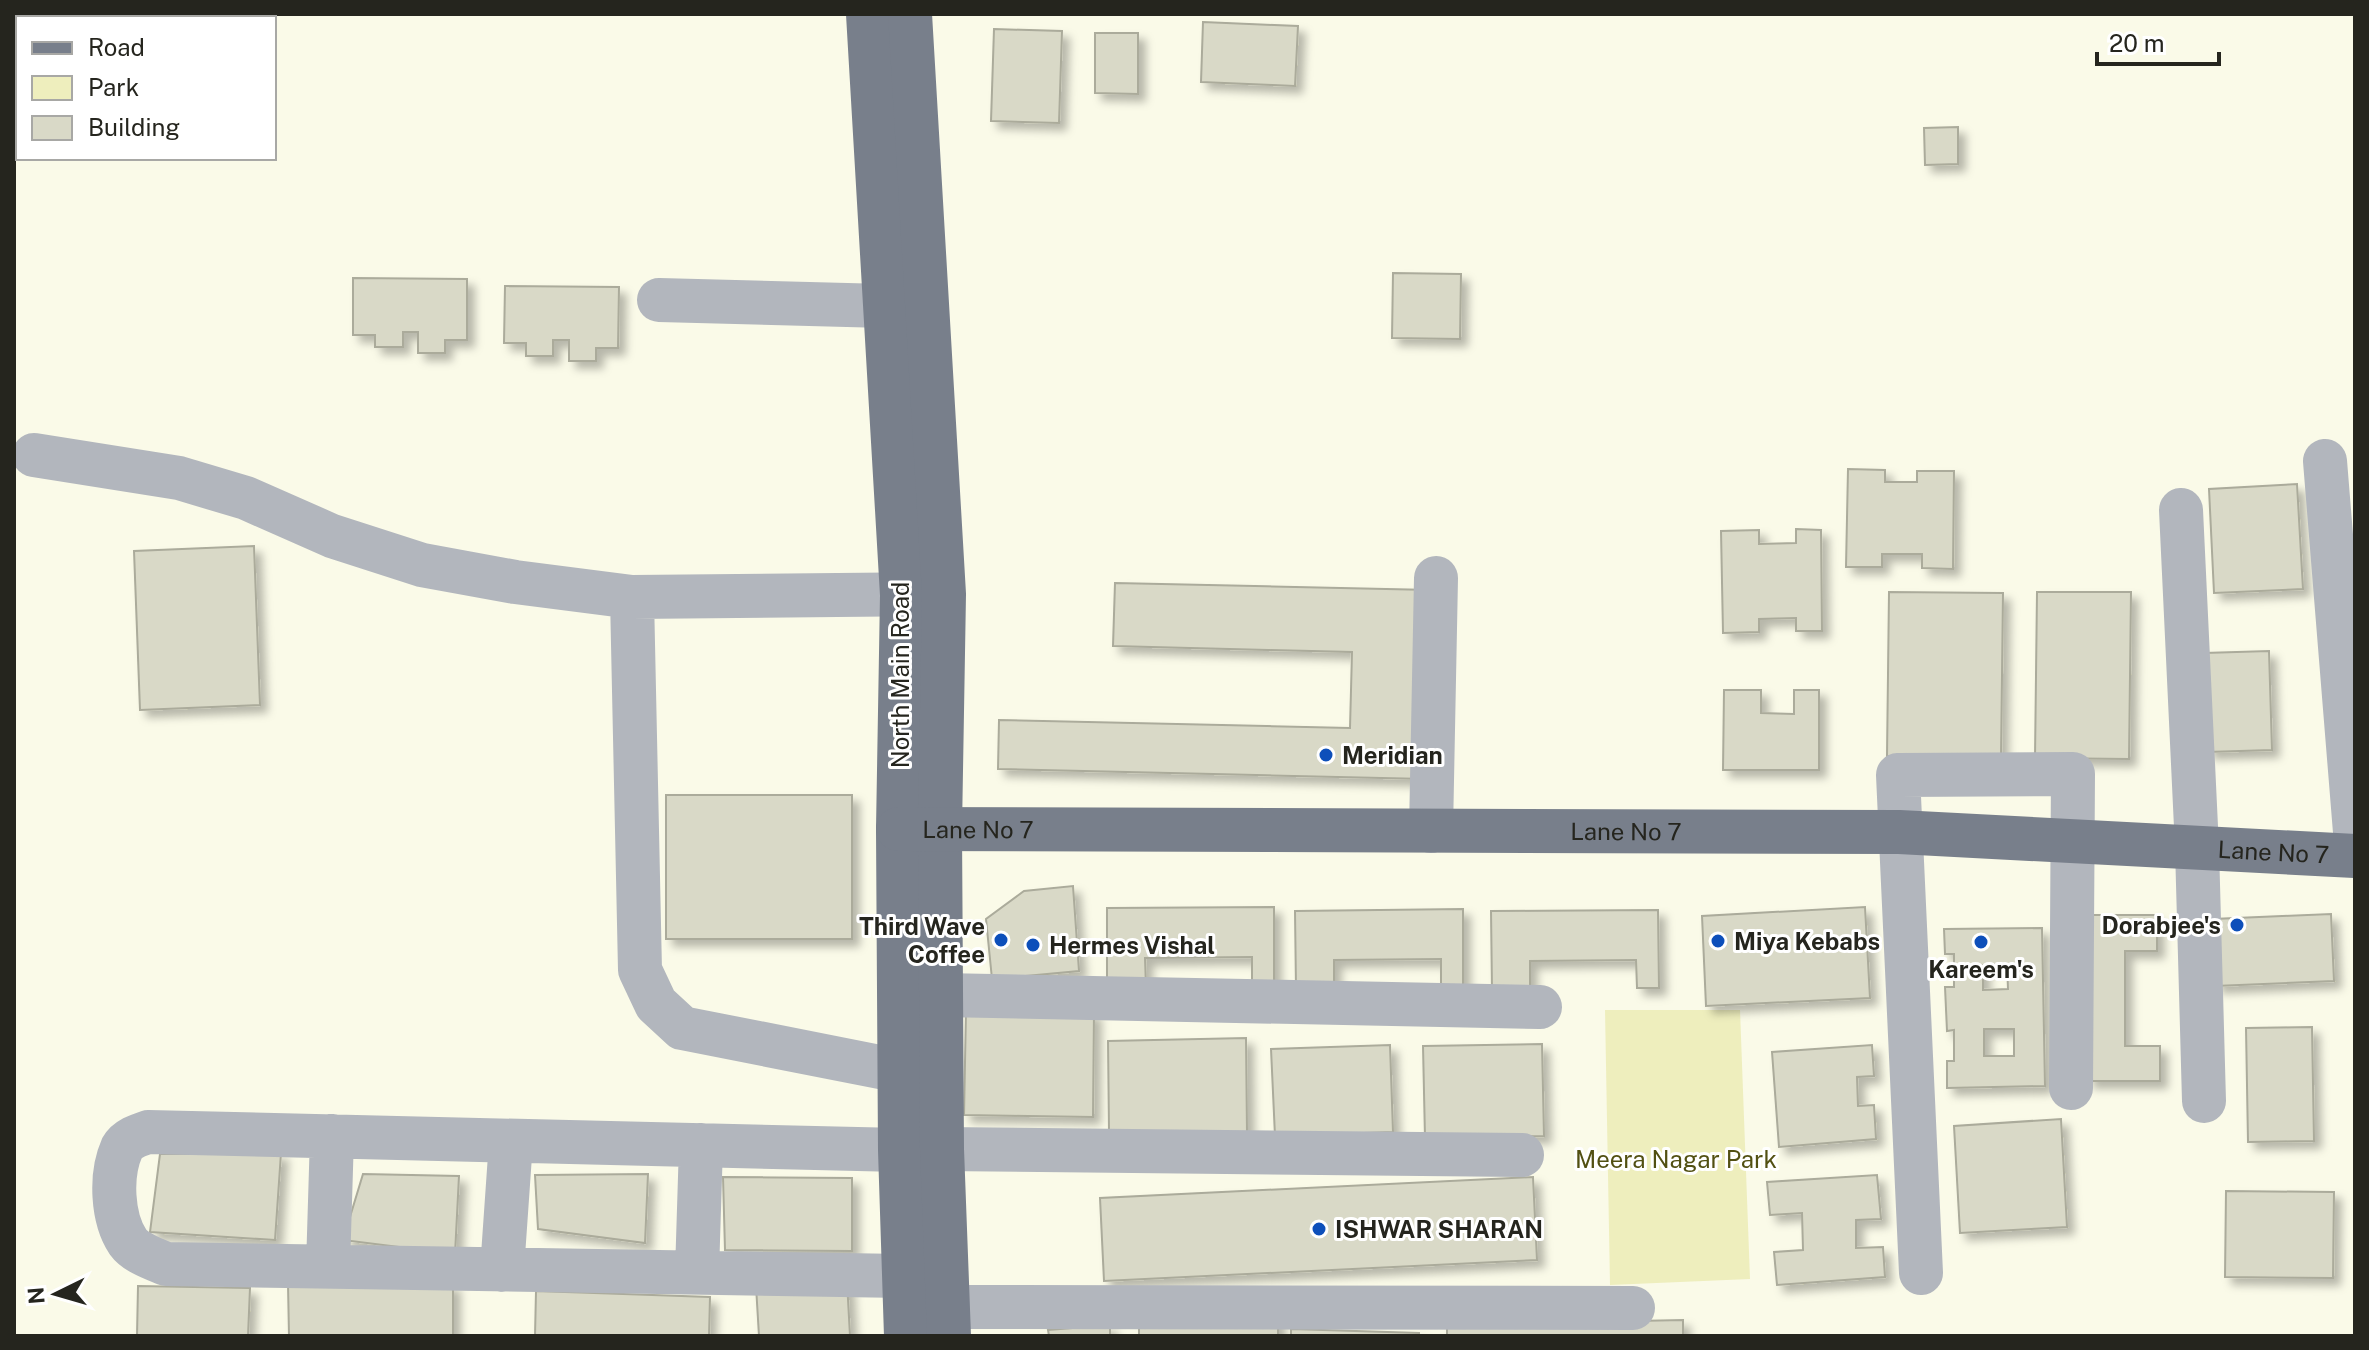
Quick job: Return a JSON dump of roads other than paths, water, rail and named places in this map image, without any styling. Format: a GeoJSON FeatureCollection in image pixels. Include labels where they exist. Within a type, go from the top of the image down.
{"type":"FeatureCollection","features":[{"type":"Feature","properties":{"kind":"main road","name":"North Main Road"},"geometry":{"type":"LineString","coordinates":[[868,14],[885,306],[923,594]]}},
{"type":"Feature","properties":{"kind":"main road","name":"North Main Road"},"geometry":{"type":"LineString","coordinates":[[910,14],[923,594],[919,829],[900,1071],[921,1150],[948,1321]]}},
{"type":"Feature","properties":{"kind":"main road","name":"North Main Road"},"geometry":{"type":"LineString","coordinates":[[906,1336],[904,1276],[942,995],[919,829]]}},
{"type":"Feature","properties":{"kind":"main road","name":"Lane No 7"},"geometry":{"type":"LineString","coordinates":[[919,829],[1899,832],[2355,856]]}},
{"type":"Feature","properties":{"kind":"street"},"geometry":{"type":"LineString","coordinates":[[659,300],[885,306]]}},
{"type":"Feature","properties":{"kind":"street"},"geometry":{"type":"LineString","coordinates":[[34,455],[179,478],[246,498],[332,536],[422,565],[515,582],[632,597],[923,594]]}},
{"type":"Feature","properties":{"kind":"street"},"geometry":{"type":"LineString","coordinates":[[2325,461],[2352,756],[2355,832]]}},
{"type":"Feature","properties":{"kind":"street"},"geometry":{"type":"LineString","coordinates":[[2181,510],[2197,848],[2204,1101]]}},
{"type":"Feature","properties":{"kind":"street"},"geometry":{"type":"LineString","coordinates":[[1431,831],[1436,578]]}},
{"type":"Feature","properties":{"kind":"street"},"geometry":{"type":"LineString","coordinates":[[632,597],[640,970],[656,1004],[682,1028],[900,1071]]}},
{"type":"Feature","properties":{"kind":"street"},"geometry":{"type":"LineString","coordinates":[[1921,1273],[1898,775],[2073,774],[2071,1088]]}},
{"type":"Feature","properties":{"kind":"street"},"geometry":{"type":"LineString","coordinates":[[942,995],[1540,1007]]}},
{"type":"Feature","properties":{"kind":"street"},"geometry":{"type":"LineString","coordinates":[[904,1276],[166,1264],[129,1244],[117,1216],[115,1180],[123,1146],[135,1136],[148,1132],[921,1150],[1522,1155]]}},
{"type":"Feature","properties":{"kind":"street"},"geometry":{"type":"LineString","coordinates":[[328,1267],[332,1136]]}},
{"type":"Feature","properties":{"kind":"street"},"geometry":{"type":"LineString","coordinates":[[502,1270],[511,1141]]}},
{"type":"Feature","properties":{"kind":"street"},"geometry":{"type":"LineString","coordinates":[[697,1273],[701,1145]]}},
{"type":"Feature","properties":{"kind":"street"},"geometry":{"type":"LineString","coordinates":[[948,1321],[1633,1308]]}},
{"type":"Feature","properties":{"kind":"place","name":"Meridian"},"geometry":{"type":"Point","coordinates":[1326,755]}},
{"type":"Feature","properties":{"kind":"place","name":"Dorabjee's"},"geometry":{"type":"Point","coordinates":[2237,925]}},
{"type":"Feature","properties":{"kind":"place","name":"Third Wave Coffee"},"geometry":{"type":"Point","coordinates":[1001,940]}},
{"type":"Feature","properties":{"kind":"place","name":"Miya Kebabs"},"geometry":{"type":"Point","coordinates":[1718,941]}},
{"type":"Feature","properties":{"kind":"place","name":"Kareem's"},"geometry":{"type":"Point","coordinates":[1981,942]}},
{"type":"Feature","properties":{"kind":"place","name":"Hermes Vishal"},"geometry":{"type":"Point","coordinates":[1033,945]}},
{"type":"Feature","properties":{"kind":"place","name":"ISHWAR SHARAN"},"geometry":{"type":"Point","coordinates":[1319,1229]}},
{"type":"Feature","properties":{"kind":"park label","name":"Meera Nagar Park"},"geometry":{"type":"Point","coordinates":[1676,1159]}}]}
